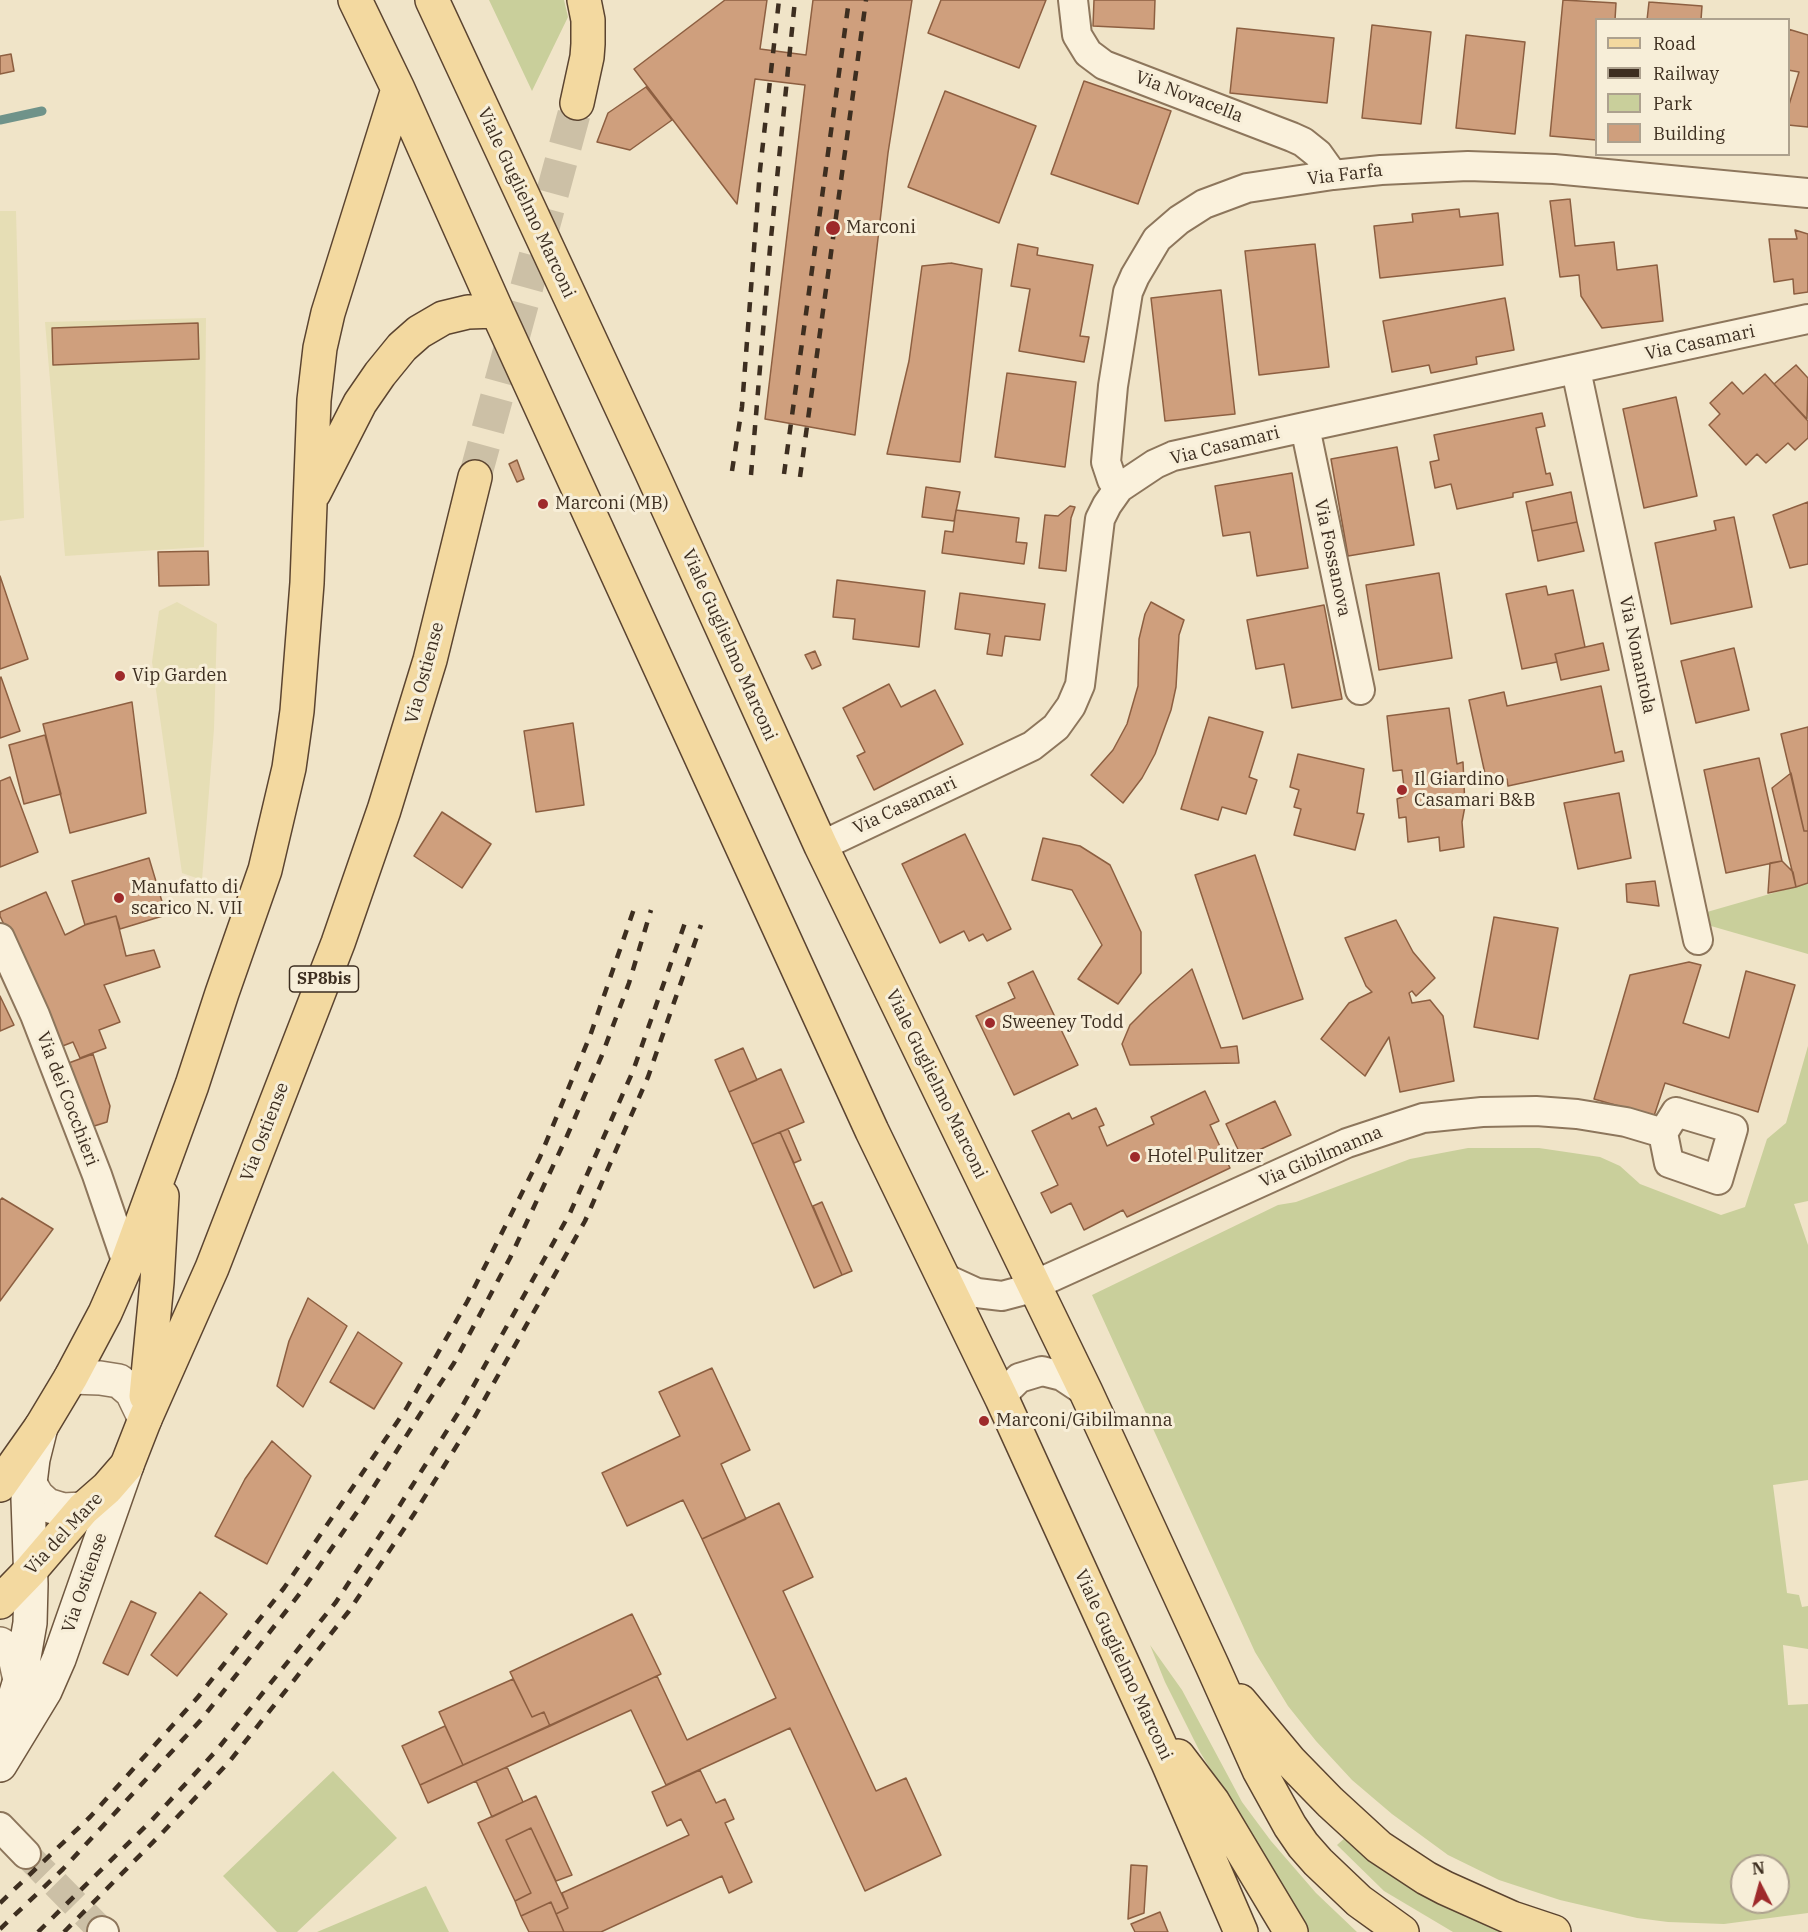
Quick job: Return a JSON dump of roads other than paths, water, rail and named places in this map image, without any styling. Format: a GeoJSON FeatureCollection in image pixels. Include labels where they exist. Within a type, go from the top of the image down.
{"type":"FeatureCollection","features":[{"type":"Feature","properties":{"kind":"main road","name":"Viale Guglielmo Marconi"},"geometry":{"type":"LineString","coordinates":[[355,0],[398,89],[497,311],[872,1131],[1002,1399],[1186,1804],[1241,1932]]}},
{"type":"Feature","properties":{"kind":"main road","name":"Viale Guglielmo Marconi"},"geometry":{"type":"LineString","coordinates":[[432,0],[651,471],[821,846],[1086,1392],[1212,1665]]}},
{"type":"Feature","properties":{"kind":"main road"},"geometry":{"type":"LineString","coordinates":[[584,0],[589,32],[587,57]]}},
{"type":"Feature","properties":{"kind":"main road"},"geometry":{"type":"LineString","coordinates":[[576,103],[602,0]]}},
{"type":"Feature","properties":{"kind":"main road"},"geometry":{"type":"LineString","coordinates":[[0,1747],[20,1680],[30,1623],[28,1516],[15,1484],[41,1427],[105,1313],[127,1263],[192,1085],[259,889],[279,816],[297,711],[307,583],[314,400],[324,328],[398,89]]}},
{"type":"Feature","properties":{"kind":"main road"},"geometry":{"type":"LineString","coordinates":[[310,503],[360,403],[402,347],[419,332],[443,318],[468,312],[497,311]]}},
{"type":"Feature","properties":{"kind":"main road","name":"Via Ostiense"},"geometry":{"type":"LineString","coordinates":[[0,1765],[55,1669],[127,1465],[212,1268],[352,903],[408,737],[427,671],[475,477]]}},
{"type":"Feature","properties":{"kind":"main road"},"geometry":{"type":"LineString","coordinates":[[145,1419],[165,1159]]}},
{"type":"Feature","properties":{"kind":"main road"},"geometry":{"type":"LineString","coordinates":[[70,1377],[119,1381],[132,1392],[145,1419]]}},
{"type":"Feature","properties":{"kind":"main road","name":"Via del Mare"},"geometry":{"type":"LineString","coordinates":[[0,1602],[83,1509],[107,1488],[127,1465]]}},
{"type":"Feature","properties":{"kind":"main road"},"geometry":{"type":"LineString","coordinates":[[15,1484],[37,1496],[47,1505],[63,1510],[83,1509]]}},
{"type":"Feature","properties":{"kind":"main road"},"geometry":{"type":"LineString","coordinates":[[0,1644],[15,1657],[20,1680]]}},
{"type":"Feature","properties":{"kind":"main road"},"geometry":{"type":"LineString","coordinates":[[1212,1665],[1259,1770],[1277,1805],[1303,1845],[1352,1895],[1402,1932]]}},
{"type":"Feature","properties":{"kind":"main road"},"geometry":{"type":"LineString","coordinates":[[1212,1665],[1260,1727],[1290,1761],[1379,1847],[1445,1888],[1512,1918],[1554,1932]]}},
{"type":"Feature","properties":{"kind":"main road"},"geometry":{"type":"LineString","coordinates":[[1141,1707],[1213,1802],[1291,1932]]}},
{"type":"Feature","properties":{"kind":"street","name":"Via Novacella"},"geometry":{"type":"LineString","coordinates":[[1073,0],[1077,35],[1088,53],[1104,65],[1303,142],[1318,154],[1333,175]]}},
{"type":"Feature","properties":{"kind":"street","name":"Via Farfa"},"geometry":{"type":"LineString","coordinates":[[1119,488],[1112,480],[1106,462],[1113,386],[1128,292],[1134,276],[1149,251],[1167,229],[1204,204],[1247,189],[1333,175],[1450,166],[1503,167],[1635,176],[1808,193]]}},
{"type":"Feature","properties":{"kind":"street","name":"Via Casamari"},"geometry":{"type":"LineString","coordinates":[[821,846],[1032,746],[1056,727],[1071,706],[1080,685],[1100,519],[1119,488],[1144,470],[1173,456],[1808,319]]}},
{"type":"Feature","properties":{"kind":"street","name":"Via Nonantola"},"geometry":{"type":"LineString","coordinates":[[1576,370],[1698,940]]}},
{"type":"Feature","properties":{"kind":"street","name":"Via Fossanova"},"geometry":{"type":"LineString","coordinates":[[1305,427],[1360,690]]}},
{"type":"Feature","properties":{"kind":"street","name":"Via dei Cocchieri"},"geometry":{"type":"LineString","coordinates":[[0,938],[39,1026],[97,1175],[127,1263]]}},
{"type":"Feature","properties":{"kind":"street","name":"Via Gibilmanna"},"geometry":{"type":"LineString","coordinates":[[1034,1286],[1347,1143],[1423,1118],[1482,1112],[1536,1111],[1577,1114],[1626,1122],[1663,1132]]}},
{"type":"Feature","properties":{"kind":"street"},"geometry":{"type":"LineString","coordinates":[[942,1277],[977,1293],[989,1295],[1008,1295],[1034,1286]]}},
{"type":"Feature","properties":{"kind":"street"},"geometry":{"type":"LineString","coordinates":[[1002,1399],[1019,1378],[1042,1371],[1062,1376],[1086,1392]]}},
{"type":"Feature","properties":{"kind":"street"},"geometry":{"type":"LineString","coordinates":[[0,1827],[26,1854]]}},
{"type":"Feature","properties":{"kind":"waterway"},"geometry":{"type":"LineString","coordinates":[[0,120],[42,111]]}},
{"type":"Feature","properties":{"kind":"tunnel"},"geometry":{"type":"LineString","coordinates":[[475,477],[577,103]]}},
{"type":"Feature","properties":{"kind":"tunnel"},"geometry":{"type":"LineString","coordinates":[[26,1854],[102,1931]]}},
{"type":"Feature","properties":{"kind":"railway"},"geometry":{"type":"LineString","coordinates":[[732,471],[742,407],[760,170],[779,0]]}},
{"type":"Feature","properties":{"kind":"railway"},"geometry":{"type":"LineString","coordinates":[[751,475],[770,248],[795,0]]}},
{"type":"Feature","properties":{"kind":"railway"},"geometry":{"type":"LineString","coordinates":[[784,474],[849,0]]}},
{"type":"Feature","properties":{"kind":"railway"},"geometry":{"type":"LineString","coordinates":[[800,477],[866,0]]}},
{"type":"Feature","properties":{"kind":"railway"},"geometry":{"type":"LineString","coordinates":[[0,1903],[90,1817],[198,1697],[284,1588],[406,1409],[467,1302],[540,1157],[590,1036],[635,906]]}},
{"type":"Feature","properties":{"kind":"railway"},"geometry":{"type":"LineString","coordinates":[[0,1929],[63,1869],[201,1720],[301,1592],[364,1502],[454,1363],[510,1258],[567,1136],[602,1055],[629,983],[651,910]]}},
{"type":"Feature","properties":{"kind":"railway"},"geometry":{"type":"LineString","coordinates":[[38,1932],[152,1820],[216,1751],[336,1602],[400,1505],[460,1410],[570,1213],[633,1071],[686,920]]}},
{"type":"Feature","properties":{"kind":"railway"},"geometry":{"type":"LineString","coordinates":[[64,1932],[229,1762],[349,1611],[414,1514],[474,1418],[585,1221],[648,1077],[701,925]]}},
{"type":"Feature","properties":{"kind":"place","name":"Marconi"},"geometry":{"type":"Point","coordinates":[833,228]}},
{"type":"Feature","properties":{"kind":"place","name":"Marconi (MB)"},"geometry":{"type":"Point","coordinates":[543,504]}},
{"type":"Feature","properties":{"kind":"place","name":"Vip Garden"},"geometry":{"type":"Point","coordinates":[120,676]}},
{"type":"Feature","properties":{"kind":"place","name":"Il Giardino Casamari B&B"},"geometry":{"type":"Point","coordinates":[1402,790]}},
{"type":"Feature","properties":{"kind":"place","name":"Manufatto di scarico N. VII"},"geometry":{"type":"Point","coordinates":[119,898]}},
{"type":"Feature","properties":{"kind":"place","name":"Sweeney Todd"},"geometry":{"type":"Point","coordinates":[990,1023]}},
{"type":"Feature","properties":{"kind":"place","name":"Hotel Pulitzer"},"geometry":{"type":"Point","coordinates":[1135,1157]}},
{"type":"Feature","properties":{"kind":"place","name":"Marconi/Gibilmanna"},"geometry":{"type":"Point","coordinates":[984,1421]}}]}
